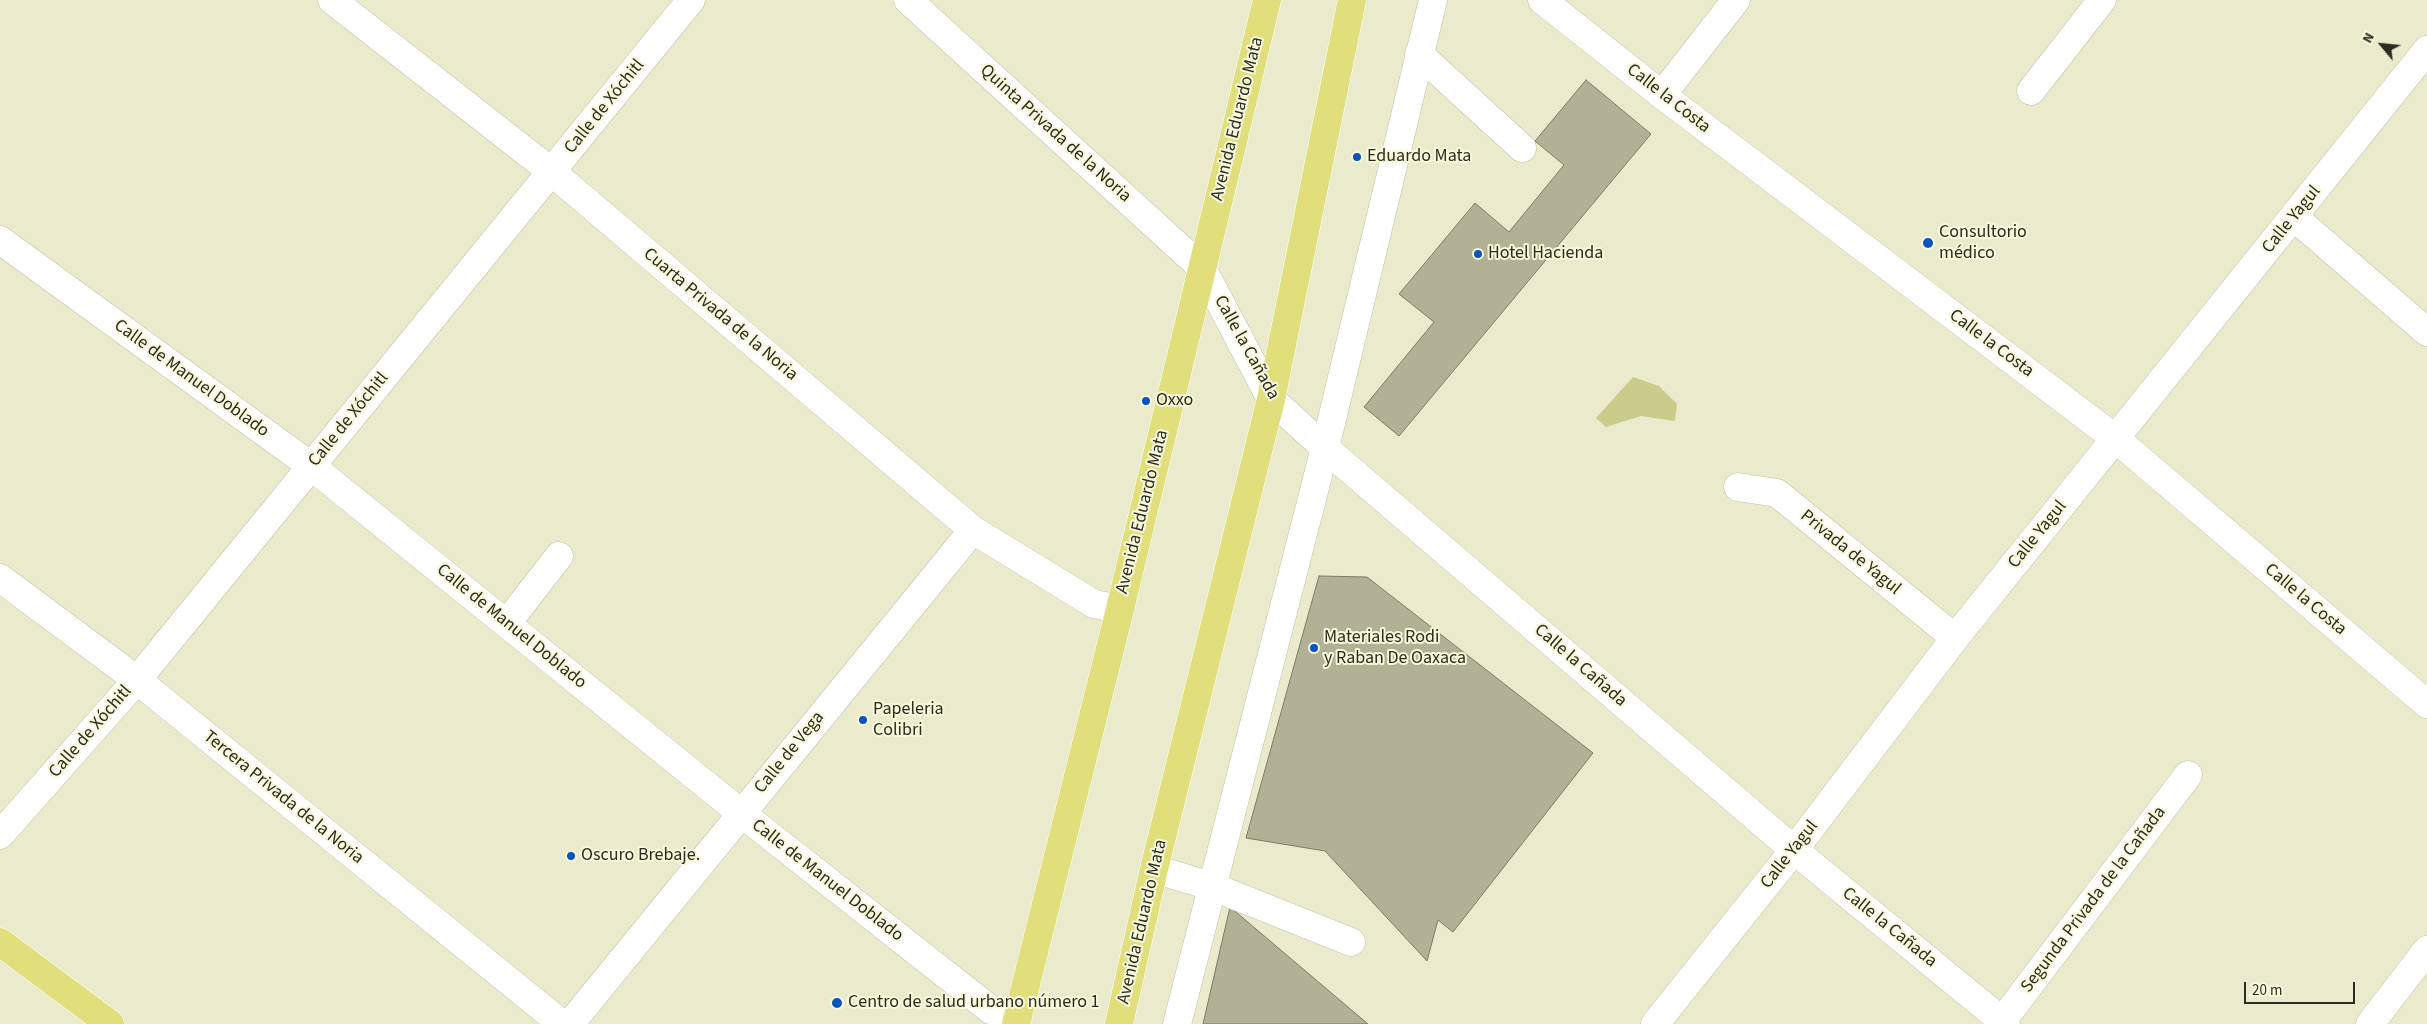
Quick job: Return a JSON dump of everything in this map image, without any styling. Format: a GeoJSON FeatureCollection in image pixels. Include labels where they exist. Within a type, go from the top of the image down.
{"type":"FeatureCollection","features":[{"type":"Feature","properties":{"kind":"main road","name":"Avenida Eduardo Mata"},"geometry":{"type":"LineString","coordinates":[[1016,1021],[1120,609],[1268,0]]}},
{"type":"Feature","properties":{"kind":"main road","name":"Avenida Eduardo Mata"},"geometry":{"type":"LineString","coordinates":[[1119,1024],[1154,870],[1271,399],[1352,0]]}},
{"type":"Feature","properties":{"kind":"main road"},"geometry":{"type":"LineString","coordinates":[[0,942],[110,1024]]}},
{"type":"Feature","properties":{"kind":"street","name":"Cuarta Privada de la Noria"},"geometry":{"type":"LineString","coordinates":[[332,0],[552,172],[973,530],[1094,604],[1120,609]]}},
{"type":"Feature","properties":{"kind":"street","name":"Calle de Xóchitl"},"geometry":{"type":"LineString","coordinates":[[0,835],[137,680],[691,0]]}},
{"type":"Feature","properties":{"kind":"street","name":"Quinta Privada de la Noria"},"geometry":{"type":"LineString","coordinates":[[908,0],[1202,268]]}},
{"type":"Feature","properties":{"kind":"street"},"geometry":{"type":"LineString","coordinates":[[1177,1024],[1325,448],[1433,0]]}},
{"type":"Feature","properties":{"kind":"street","name":"Calle la Costa"},"geometry":{"type":"LineString","coordinates":[[1542,0],[1662,95],[2116,439],[2427,704]]}},
{"type":"Feature","properties":{"kind":"street"},"geometry":{"type":"LineString","coordinates":[[1662,95],[1736,0]]}},
{"type":"Feature","properties":{"kind":"street"},"geometry":{"type":"LineString","coordinates":[[2031,90],[2102,0]]}},
{"type":"Feature","properties":{"kind":"street","name":"Calle Yagul"},"geometry":{"type":"LineString","coordinates":[[1655,1024],[1794,850],[1955,638],[2427,50]]}},
{"type":"Feature","properties":{"kind":"street"},"geometry":{"type":"LineString","coordinates":[[1419,54],[1522,148]]}},
{"type":"Feature","properties":{"kind":"street"},"geometry":{"type":"LineString","coordinates":[[2294,217],[2427,332]]}},
{"type":"Feature","properties":{"kind":"street","name":"Calle de Manuel Doblado"},"geometry":{"type":"LineString","coordinates":[[0,240],[311,466],[741,813],[991,1010],[1016,1021]]}},
{"type":"Feature","properties":{"kind":"street","name":"Calle la Cañada"},"geometry":{"type":"LineString","coordinates":[[1202,268],[1271,399],[1325,448],[1794,850],[2003,1023]]}},
{"type":"Feature","properties":{"kind":"street","name":"Privada de Yagul"},"geometry":{"type":"LineString","coordinates":[[1738,487],[1777,493],[1955,638]]}},
{"type":"Feature","properties":{"kind":"street","name":"Calle de Vega"},"geometry":{"type":"LineString","coordinates":[[570,1024],[973,530]]}},
{"type":"Feature","properties":{"kind":"street"},"geometry":{"type":"LineString","coordinates":[[507,623],[558,556]]}},
{"type":"Feature","properties":{"kind":"street","name":"Tercera Privada de la Noria"},"geometry":{"type":"LineString","coordinates":[[0,578],[137,680],[562,1024]]}},
{"type":"Feature","properties":{"kind":"street","name":"Segunda Privada de la Cañada"},"geometry":{"type":"LineString","coordinates":[[2003,1023],[2188,775]]}},
{"type":"Feature","properties":{"kind":"street"},"geometry":{"type":"LineString","coordinates":[[1154,870],[1211,886],[1351,942]]}},
{"type":"Feature","properties":{"kind":"street"},"geometry":{"type":"LineString","coordinates":[[2370,1024],[2427,950]]}},
{"type":"Feature","properties":{"kind":"shaded area"},"geometry":{"type":"Polygon","coordinates":[[[1633,377],[1659,386],[1677,404],[1675,421],[1641,416],[1606,427],[1596,418],[1633,377]]]}},
{"type":"Feature","properties":{"kind":"building"},"geometry":{"type":"Polygon","coordinates":[[[1586,80],[1651,134],[1399,436],[1364,407],[1434,322],[1399,294],[1475,203],[1509,232],[1564,165],[1535,141],[1586,80]]]}},
{"type":"Feature","properties":{"kind":"building"},"geometry":{"type":"Polygon","coordinates":[[[1319,576],[1367,577],[1593,753],[1453,932],[1438,920],[1427,961],[1325,851],[1246,838],[1319,576]]]}},
{"type":"Feature","properties":{"kind":"building"},"geometry":{"type":"Polygon","coordinates":[[[1230,907],[1368,1024],[1203,1024],[1230,907]]]}},
{"type":"Feature","properties":{"kind":"place","name":"Eduardo Mata"},"geometry":{"type":"Point","coordinates":[1357,157]}},
{"type":"Feature","properties":{"kind":"place","name":"Consultorio médico"},"geometry":{"type":"Point","coordinates":[1928,243]}},
{"type":"Feature","properties":{"kind":"place","name":"Hotel Hacienda"},"geometry":{"type":"Point","coordinates":[1478,254]}},
{"type":"Feature","properties":{"kind":"place","name":"Oxxo"},"geometry":{"type":"Point","coordinates":[1146,401]}},
{"type":"Feature","properties":{"kind":"place","name":"Materiales Rodi y Raban De Oaxaca"},"geometry":{"type":"Point","coordinates":[1314,648]}},
{"type":"Feature","properties":{"kind":"place","name":"Papeleria Colibri"},"geometry":{"type":"Point","coordinates":[863,720]}},
{"type":"Feature","properties":{"kind":"place","name":"Oscuro Brebaje."},"geometry":{"type":"Point","coordinates":[571,856]}},
{"type":"Feature","properties":{"kind":"place","name":"Centro de salud urbano número 1"},"geometry":{"type":"Point","coordinates":[837,1003]}}]}
